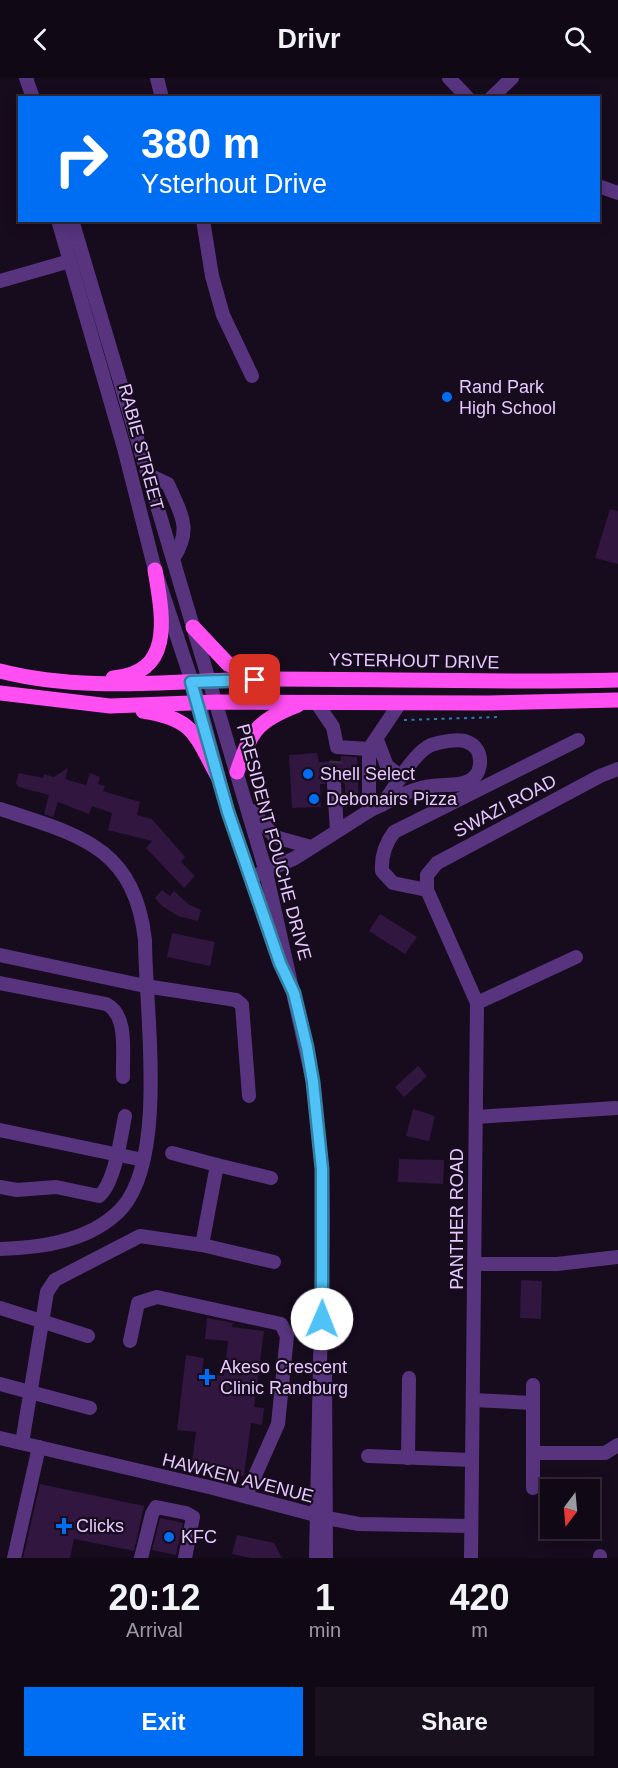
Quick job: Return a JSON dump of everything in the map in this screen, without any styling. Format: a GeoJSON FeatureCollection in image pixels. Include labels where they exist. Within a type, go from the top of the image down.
{"type":"FeatureCollection","features":[{"type":"Feature","properties":{"kind":"main road"},"geometry":{"type":"LineString","coordinates":[[0,671],[62,681],[121,677],[138,671],[150,662],[159,646],[163,628],[154,570]]}},
{"type":"Feature","properties":{"kind":"main road"},"geometry":{"type":"LineString","coordinates":[[193,627],[228,664],[251,675],[273,679]]}},
{"type":"Feature","properties":{"kind":"main road","name":"YSTERHOUT DRIVE"},"geometry":{"type":"LineString","coordinates":[[62,681],[113,684],[273,679],[410,682],[618,680]]}},
{"type":"Feature","properties":{"kind":"main road"},"geometry":{"type":"LineString","coordinates":[[0,693],[110,706],[158,714],[180,721],[195,734],[218,775]]}},
{"type":"Feature","properties":{"kind":"main road"},"geometry":{"type":"LineString","coordinates":[[110,706],[217,702],[400,703],[618,700]]}},
{"type":"Feature","properties":{"kind":"main road"},"geometry":{"type":"LineString","coordinates":[[237,772],[248,740],[257,726],[274,715],[311,702]]}},
{"type":"Feature","properties":{"kind":"street"},"geometry":{"type":"LineString","coordinates":[[19,78],[24,96]]}},
{"type":"Feature","properties":{"kind":"street"},"geometry":{"type":"LineString","coordinates":[[26,78],[32,96]]}},
{"type":"Feature","properties":{"kind":"street"},"geometry":{"type":"LineString","coordinates":[[157,78],[162,96]]}},
{"type":"Feature","properties":{"kind":"street"},"geometry":{"type":"LineString","coordinates":[[449,78],[462,96]]}},
{"type":"Feature","properties":{"kind":"street"},"geometry":{"type":"LineString","coordinates":[[493,96],[512,78]]}},
{"type":"Feature","properties":{"kind":"street"},"geometry":{"type":"LineString","coordinates":[[600,187],[618,193]]}},
{"type":"Feature","properties":{"kind":"street","name":"RABIE STREET"},"geometry":{"type":"LineString","coordinates":[[59,222],[124,448],[154,570],[191,682]]}},
{"type":"Feature","properties":{"kind":"street","name":"RABIE STREET"},"geometry":{"type":"LineString","coordinates":[[73,222],[210,681]]}},
{"type":"Feature","properties":{"kind":"street"},"geometry":{"type":"LineString","coordinates":[[203,222],[212,276],[223,315],[252,376]]}},
{"type":"Feature","properties":{"kind":"street"},"geometry":{"type":"LineString","coordinates":[[0,281],[70,261]]}},
{"type":"Feature","properties":{"kind":"street"},"geometry":{"type":"LineString","coordinates":[[147,474],[168,484],[183,519],[184,542],[173,560]]}},
{"type":"Feature","properties":{"kind":"street","name":"PRESIDENT FOUCHE DRIVE"},"geometry":{"type":"LineString","coordinates":[[210,681],[266,872],[313,1082],[322,1169],[321,1337],[327,1384],[322,1517],[316,1558]]}},
{"type":"Feature","properties":{"kind":"street","name":"PRESIDENT FOUCHE DRIVE"},"geometry":{"type":"LineString","coordinates":[[191,682],[199,703],[228,812],[252,876],[280,963],[294,993]]}},
{"type":"Feature","properties":{"kind":"street"},"geometry":{"type":"LineString","coordinates":[[311,702],[333,728],[337,754],[373,744]]}},
{"type":"Feature","properties":{"kind":"street"},"geometry":{"type":"LineString","coordinates":[[369,811],[373,744],[400,703]]}},
{"type":"Feature","properties":{"kind":"street"},"geometry":{"type":"LineString","coordinates":[[427,890],[393,883],[382,871],[381,859],[386,842],[394,832],[578,740]]}},
{"type":"Feature","properties":{"kind":"street"},"geometry":{"type":"LineString","coordinates":[[252,876],[266,872],[369,811],[419,788],[465,783],[474,778],[481,768],[480,756],[474,746],[468,742],[457,741],[431,745],[422,751],[382,805]]}},
{"type":"Feature","properties":{"kind":"street"},"geometry":{"type":"LineString","coordinates":[[373,744],[387,766],[402,777]]}},
{"type":"Feature","properties":{"kind":"street","name":"SWAZI ROAD"},"geometry":{"type":"LineString","coordinates":[[427,890],[427,875],[437,863],[600,776],[618,769]]}},
{"type":"Feature","properties":{"kind":"street"},"geometry":{"type":"LineString","coordinates":[[334,784],[337,830]]}},
{"type":"Feature","properties":{"kind":"street"},"geometry":{"type":"LineString","coordinates":[[244,800],[275,837],[311,847]]}},
{"type":"Feature","properties":{"kind":"street"},"geometry":{"type":"LineString","coordinates":[[0,809],[94,845],[119,866],[131,885],[142,917],[152,1105],[142,1160],[124,1206],[105,1221],[74,1238],[54,1244],[0,1249]]}},
{"type":"Feature","properties":{"kind":"street","name":"PANTHER ROAD"},"geometry":{"type":"LineString","coordinates":[[427,890],[477,1003],[471,1558]]}},
{"type":"Feature","properties":{"kind":"street"},"geometry":{"type":"LineString","coordinates":[[0,955],[145,986],[240,1002],[249,1096]]}},
{"type":"Feature","properties":{"kind":"street"},"geometry":{"type":"LineString","coordinates":[[477,1003],[576,957]]}},
{"type":"Feature","properties":{"kind":"street"},"geometry":{"type":"LineString","coordinates":[[0,983],[106,1004],[115,1008],[120,1017],[123,1077]]}},
{"type":"Feature","properties":{"kind":"street"},"geometry":{"type":"LineString","coordinates":[[476,1117],[616,1107]]}},
{"type":"Feature","properties":{"kind":"street"},"geometry":{"type":"LineString","coordinates":[[0,1187],[17,1190],[56,1187],[99,1196],[106,1188],[117,1155],[125,1116]]}},
{"type":"Feature","properties":{"kind":"street"},"geometry":{"type":"LineString","coordinates":[[0,1130],[142,1160]]}},
{"type":"Feature","properties":{"kind":"street"},"geometry":{"type":"LineString","coordinates":[[172,1153],[271,1178]]}},
{"type":"Feature","properties":{"kind":"street"},"geometry":{"type":"LineString","coordinates":[[202,1245],[217,1165]]}},
{"type":"Feature","properties":{"kind":"street"},"geometry":{"type":"LineString","coordinates":[[22,1443],[47,1292],[55,1280],[144,1235],[202,1245],[274,1262]]}},
{"type":"Feature","properties":{"kind":"street"},"geometry":{"type":"LineString","coordinates":[[475,1264],[557,1264],[618,1257]]}},
{"type":"Feature","properties":{"kind":"street"},"geometry":{"type":"LineString","coordinates":[[130,1341],[138,1303],[147,1298],[157,1297],[281,1324],[287,1336],[278,1424],[246,1496]]}},
{"type":"Feature","properties":{"kind":"street"},"geometry":{"type":"LineString","coordinates":[[0,1308],[88,1336]]}},
{"type":"Feature","properties":{"kind":"street"},"geometry":{"type":"LineString","coordinates":[[408,1458],[409,1378]]}},
{"type":"Feature","properties":{"kind":"street"},"geometry":{"type":"LineString","coordinates":[[0,1384],[90,1408]]}},
{"type":"Feature","properties":{"kind":"street"},"geometry":{"type":"LineString","coordinates":[[533,1385],[533,1488]]}},
{"type":"Feature","properties":{"kind":"street"},"geometry":{"type":"LineString","coordinates":[[473,1400],[533,1403]]}},
{"type":"Feature","properties":{"kind":"street","name":"HAWKEN AVENUE"},"geometry":{"type":"LineString","coordinates":[[0,1438],[246,1496],[322,1517],[359,1524],[471,1526]]}},
{"type":"Feature","properties":{"kind":"street"},"geometry":{"type":"LineString","coordinates":[[533,1453],[605,1453],[618,1445]]}},
{"type":"Feature","properties":{"kind":"street"},"geometry":{"type":"LineString","coordinates":[[14,1558],[39,1447]]}},
{"type":"Feature","properties":{"kind":"street"},"geometry":{"type":"LineString","coordinates":[[368,1456],[472,1460]]}},
{"type":"Feature","properties":{"kind":"street"},"geometry":{"type":"LineString","coordinates":[[141,1558],[152,1514],[156,1507],[186,1513],[193,1517],[185,1558]]}},
{"type":"Feature","properties":{"kind":"street","name":"PRESIDENT FOUCHE DRIVE"},"geometry":{"type":"LineString","coordinates":[[322,1517],[326,1558]]}},
{"type":"Feature","properties":{"kind":"path"},"geometry":{"type":"LineString","coordinates":[[400,720],[501,717]]}},
{"type":"Feature","properties":{"kind":"building"},"geometry":{"type":"Polygon","coordinates":[[[610,509],[618,511],[618,564],[595,558],[610,509]]]}},
{"type":"Feature","properties":{"kind":"building"},"geometry":{"type":"Polygon","coordinates":[[[317,753],[319,762],[341,761],[341,756],[357,757],[359,805],[345,805],[345,784],[334,775],[329,777],[325,784],[320,784],[321,807],[292,808],[289,755],[317,753]]]}},
{"type":"Feature","properties":{"kind":"building"},"geometry":{"type":"Polygon","coordinates":[[[68,768],[65,779],[86,785],[90,773],[100,777],[98,784],[105,786],[103,791],[140,802],[137,815],[152,819],[185,857],[181,862],[195,876],[184,888],[146,848],[152,841],[108,830],[112,813],[92,806],[89,814],[58,802],[53,817],[44,814],[49,795],[19,787],[16,783],[19,773],[43,778],[44,774],[54,777],[68,768]]]}},
{"type":"Feature","properties":{"kind":"building"},"geometry":{"type":"Polygon","coordinates":[[[162,890],[170,896],[174,891],[188,904],[201,910],[198,921],[178,916],[162,906],[155,898],[162,890]]]}},
{"type":"Feature","properties":{"kind":"building"},"geometry":{"type":"Polygon","coordinates":[[[380,914],[417,937],[405,954],[369,931],[380,914]]]}},
{"type":"Feature","properties":{"kind":"building"},"geometry":{"type":"Polygon","coordinates":[[[172,933],[215,942],[210,966],[167,957],[172,933]]]}},
{"type":"Feature","properties":{"kind":"building"},"geometry":{"type":"Polygon","coordinates":[[[418,1066],[427,1076],[404,1097],[395,1087],[418,1066]]]}},
{"type":"Feature","properties":{"kind":"building"},"geometry":{"type":"Polygon","coordinates":[[[413,1109],[435,1116],[429,1141],[406,1136],[413,1109]]]}},
{"type":"Feature","properties":{"kind":"building"},"geometry":{"type":"Polygon","coordinates":[[[399,1159],[444,1160],[443,1184],[398,1182],[399,1159]]]}},
{"type":"Feature","properties":{"kind":"building"},"geometry":{"type":"Polygon","coordinates":[[[521,1280],[542,1281],[541,1319],[520,1318],[521,1280]]]}},
{"type":"Feature","properties":{"kind":"building"},"geometry":{"type":"Polygon","coordinates":[[[207,1318],[233,1323],[232,1327],[264,1331],[254,1407],[264,1408],[262,1425],[251,1423],[244,1476],[205,1471],[206,1464],[192,1462],[196,1432],[177,1430],[186,1355],[204,1358],[202,1373],[224,1376],[228,1341],[205,1339],[207,1318]]]}},
{"type":"Feature","properties":{"kind":"building"},"geometry":{"type":"Polygon","coordinates":[[[40,1484],[144,1506],[134,1551],[74,1539],[70,1558],[23,1558],[40,1484]]]}},
{"type":"Feature","properties":{"kind":"building","name":"KFC"},"geometry":{"type":"Polygon","coordinates":[[[160,1518],[183,1523],[176,1555],[152,1550],[160,1518]]]}},
{"type":"Feature","properties":{"kind":"building"},"geometry":{"type":"Polygon","coordinates":[[[237,1535],[274,1543],[282,1558],[251,1558],[232,1554],[237,1535]]]}},
{"type":"Feature","properties":{"kind":"tunnel"},"geometry":{"type":"LineString","coordinates":[[334,784],[336,761]]}},
{"type":"Feature","properties":{"kind":"place","name":"Rand Park High School"},"geometry":{"type":"Point","coordinates":[447,397]}},
{"type":"Feature","properties":{"kind":"place","name":"Shell Select"},"geometry":{"type":"Point","coordinates":[308,774]}},
{"type":"Feature","properties":{"kind":"place","name":"Debonairs Pizza"},"geometry":{"type":"Point","coordinates":[314,799]}},
{"type":"Feature","properties":{"kind":"place","name":"Akeso Crescent Clinic Randburg"},"geometry":{"type":"Point","coordinates":[207,1377]}},
{"type":"Feature","properties":{"kind":"place","name":"Clicks"},"geometry":{"type":"Point","coordinates":[64,1526]}},
{"type":"Feature","properties":{"kind":"place","name":"KFC"},"geometry":{"type":"Point","coordinates":[169,1537]}},
{"type":"Feature","properties":{"kind":"route"},"geometry":{"type":"LineString","coordinates":[[255,680],[191,682],[199,703],[209,749],[228,812],[252,876],[280,963],[294,993],[307,1047],[318,1120],[322,1169],[322,1319]]}}]}
